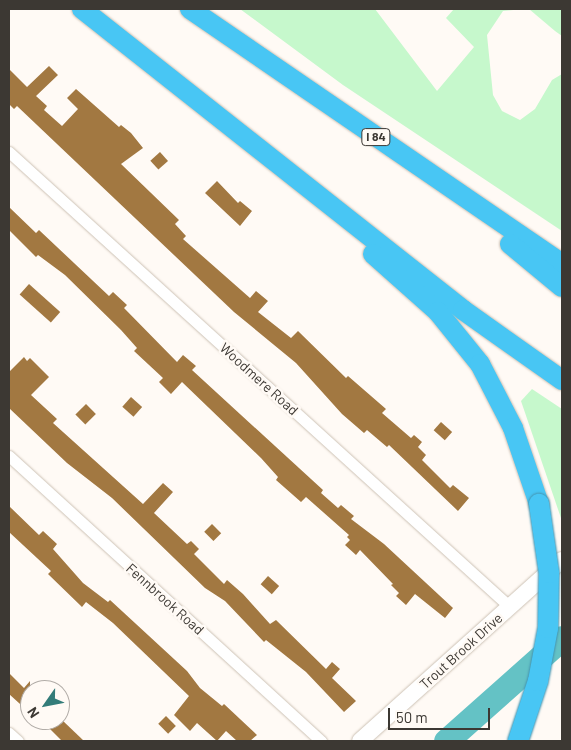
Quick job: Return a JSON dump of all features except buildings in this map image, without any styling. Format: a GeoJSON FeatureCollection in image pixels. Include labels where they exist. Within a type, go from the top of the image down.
{"type":"FeatureCollection","features":[{"type":"Feature","properties":{"kind":"highway"},"geometry":{"type":"LineString","coordinates":[[82,9],[486,328],[562,380]]}},
{"type":"Feature","properties":{"kind":"highway","name":"I 84"},"geometry":{"type":"LineString","coordinates":[[190,9],[562,264]]}},
{"type":"Feature","properties":{"kind":"highway"},"geometry":{"type":"LineString","coordinates":[[440,182],[562,287]]}},
{"type":"Feature","properties":{"kind":"highway"},"geometry":{"type":"LineString","coordinates":[[324,200],[367,249],[438,312],[472,353],[513,428],[539,504],[548,565],[548,628],[538,681],[518,741]]}},
{"type":"Feature","properties":{"kind":"main road","name":"Trout Brook Drive"},"geometry":{"type":"LineString","coordinates":[[360,741],[562,560]]}},
{"type":"Feature","properties":{"kind":"street","name":"Woodmere Road"},"geometry":{"type":"LineString","coordinates":[[9,152],[510,607]]}},
{"type":"Feature","properties":{"kind":"street","name":"Fennbrook Road"},"geometry":{"type":"LineString","coordinates":[[9,456],[321,741]]}},
{"type":"Feature","properties":{"kind":"street"},"geometry":{"type":"LineString","coordinates":[[9,733],[18,741]]}},
{"type":"Feature","properties":{"kind":"green space"},"geometry":{"type":"Polygon","coordinates":[[[240,9],[375,9],[437,91],[474,47],[446,18],[454,9],[524,9],[503,11],[487,35],[493,95],[502,111],[520,120],[535,109],[552,80],[562,74],[562,231],[343,85],[240,9]]]}},
{"type":"Feature","properties":{"kind":"green space"},"geometry":{"type":"Polygon","coordinates":[[[529,9],[562,9],[562,36],[555,31],[529,9]]]}},
{"type":"Feature","properties":{"kind":"green space"},"geometry":{"type":"Polygon","coordinates":[[[532,389],[562,409],[562,521],[521,401],[532,389]]]}},
{"type":"Feature","properties":{"kind":"waterway"},"geometry":{"type":"LineString","coordinates":[[446,741],[562,638]]}}]}
